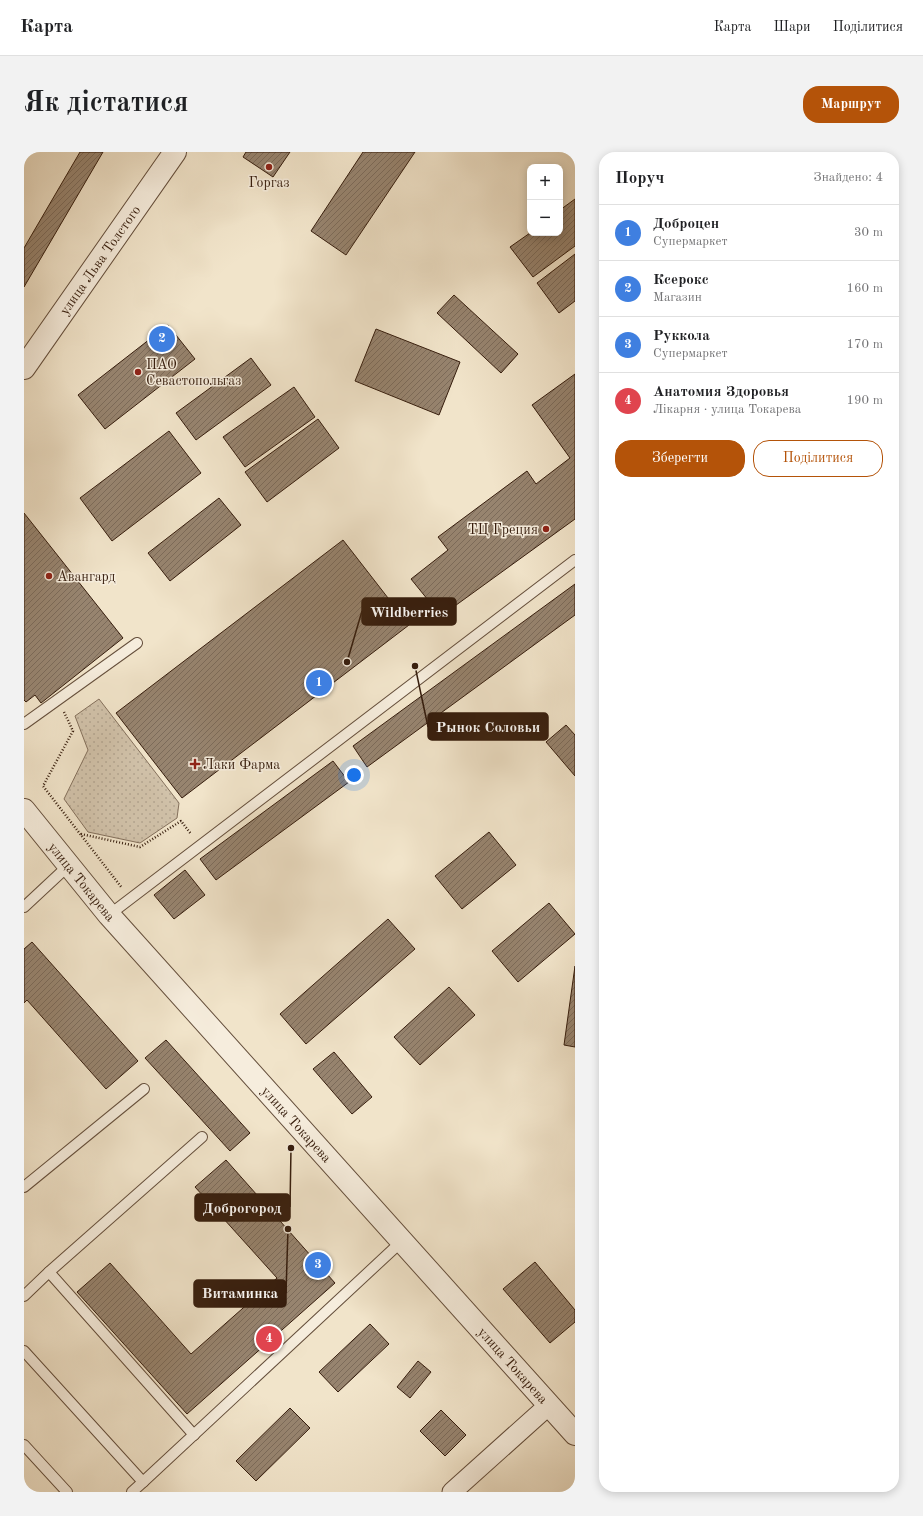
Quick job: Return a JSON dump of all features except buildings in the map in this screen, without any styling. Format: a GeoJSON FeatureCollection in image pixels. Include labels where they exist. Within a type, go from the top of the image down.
{"type":"FeatureCollection","features":[{"type":"Feature","properties":{"kind":"street","name":"улица Льва Толстого"},"geometry":{"type":"LineString","coordinates":[[24,368],[175,152]]}},
{"type":"Feature","properties":{"kind":"street","name":"улица Токарева"},"geometry":{"type":"LineString","coordinates":[[24,810],[109,915],[575,1434]]}},
{"type":"Feature","properties":{"kind":"street"},"geometry":{"type":"LineString","coordinates":[[452,1492],[549,1404]]}},
{"type":"Feature","properties":{"kind":"lane"},"geometry":{"type":"LineString","coordinates":[[109,915],[575,560]]}},
{"type":"Feature","properties":{"kind":"lane"},"geometry":{"type":"LineString","coordinates":[[24,724],[137,643]]}},
{"type":"Feature","properties":{"kind":"lane"},"geometry":{"type":"LineString","coordinates":[[24,907],[68,866]]}},
{"type":"Feature","properties":{"kind":"lane"},"geometry":{"type":"LineString","coordinates":[[24,1187],[144,1089]]}},
{"type":"Feature","properties":{"kind":"lane"},"geometry":{"type":"LineString","coordinates":[[24,1296],[49,1272],[202,1137]]}},
{"type":"Feature","properties":{"kind":"lane"},"geometry":{"type":"LineString","coordinates":[[132,1492],[401,1242]]}},
{"type":"Feature","properties":{"kind":"lane"},"geometry":{"type":"LineString","coordinates":[[49,1272],[194,1435]]}},
{"type":"Feature","properties":{"kind":"lane"},"geometry":{"type":"LineString","coordinates":[[24,1351],[143,1482]]}},
{"type":"Feature","properties":{"kind":"lane"},"geometry":{"type":"LineString","coordinates":[[24,1445],[67,1492]]}},
{"type":"Feature","properties":{"kind":"path"},"geometry":{"type":"LineString","coordinates":[[58,699],[73,731],[43,786],[131,899]]}},
{"type":"Feature","properties":{"kind":"path"},"geometry":{"type":"LineString","coordinates":[[80,834],[140,847],[181,822],[201,846]]}},
{"type":"Feature","properties":{"kind":"shaded area"},"geometry":{"type":"Polygon","coordinates":[[[99,699],[179,803],[177,818],[140,843],[88,832],[64,799],[88,750],[75,716],[99,699]]]}},
{"type":"Feature","properties":{"kind":"place","name":"Горгаз"},"geometry":{"type":"Point","coordinates":[269,167]}},
{"type":"Feature","properties":{"kind":"place","name":"Ксерокс"},"geometry":{"type":"Point","coordinates":[162,339]}},
{"type":"Feature","properties":{"kind":"place","name":"ПАО Севастопольгаз"},"geometry":{"type":"Point","coordinates":[138,372]}},
{"type":"Feature","properties":{"kind":"place","name":"ТЦ Греция"},"geometry":{"type":"Point","coordinates":[546,529]}},
{"type":"Feature","properties":{"kind":"place","name":"Авангард"},"geometry":{"type":"Point","coordinates":[49,576]}},
{"type":"Feature","properties":{"kind":"place","name":"Wildberries"},"geometry":{"type":"Point","coordinates":[347,662]}},
{"type":"Feature","properties":{"kind":"place","name":"Рынок Соловьи"},"geometry":{"type":"Point","coordinates":[415,666]}},
{"type":"Feature","properties":{"kind":"place","name":"Доброцен"},"geometry":{"type":"Point","coordinates":[319,683]}},
{"type":"Feature","properties":{"kind":"place","name":"Лаки Фарма"},"geometry":{"type":"Point","coordinates":[195,764]}},
{"type":"Feature","properties":{"kind":"place","name":"Доброгород"},"geometry":{"type":"Point","coordinates":[291,1148]}},
{"type":"Feature","properties":{"kind":"place","name":"Витаминка"},"geometry":{"type":"Point","coordinates":[288,1229]}},
{"type":"Feature","properties":{"kind":"place","name":"Руккола"},"geometry":{"type":"Point","coordinates":[318,1265]}},
{"type":"Feature","properties":{"kind":"place","name":"Анатомия Здоровья"},"geometry":{"type":"Point","coordinates":[269,1339]}}]}
